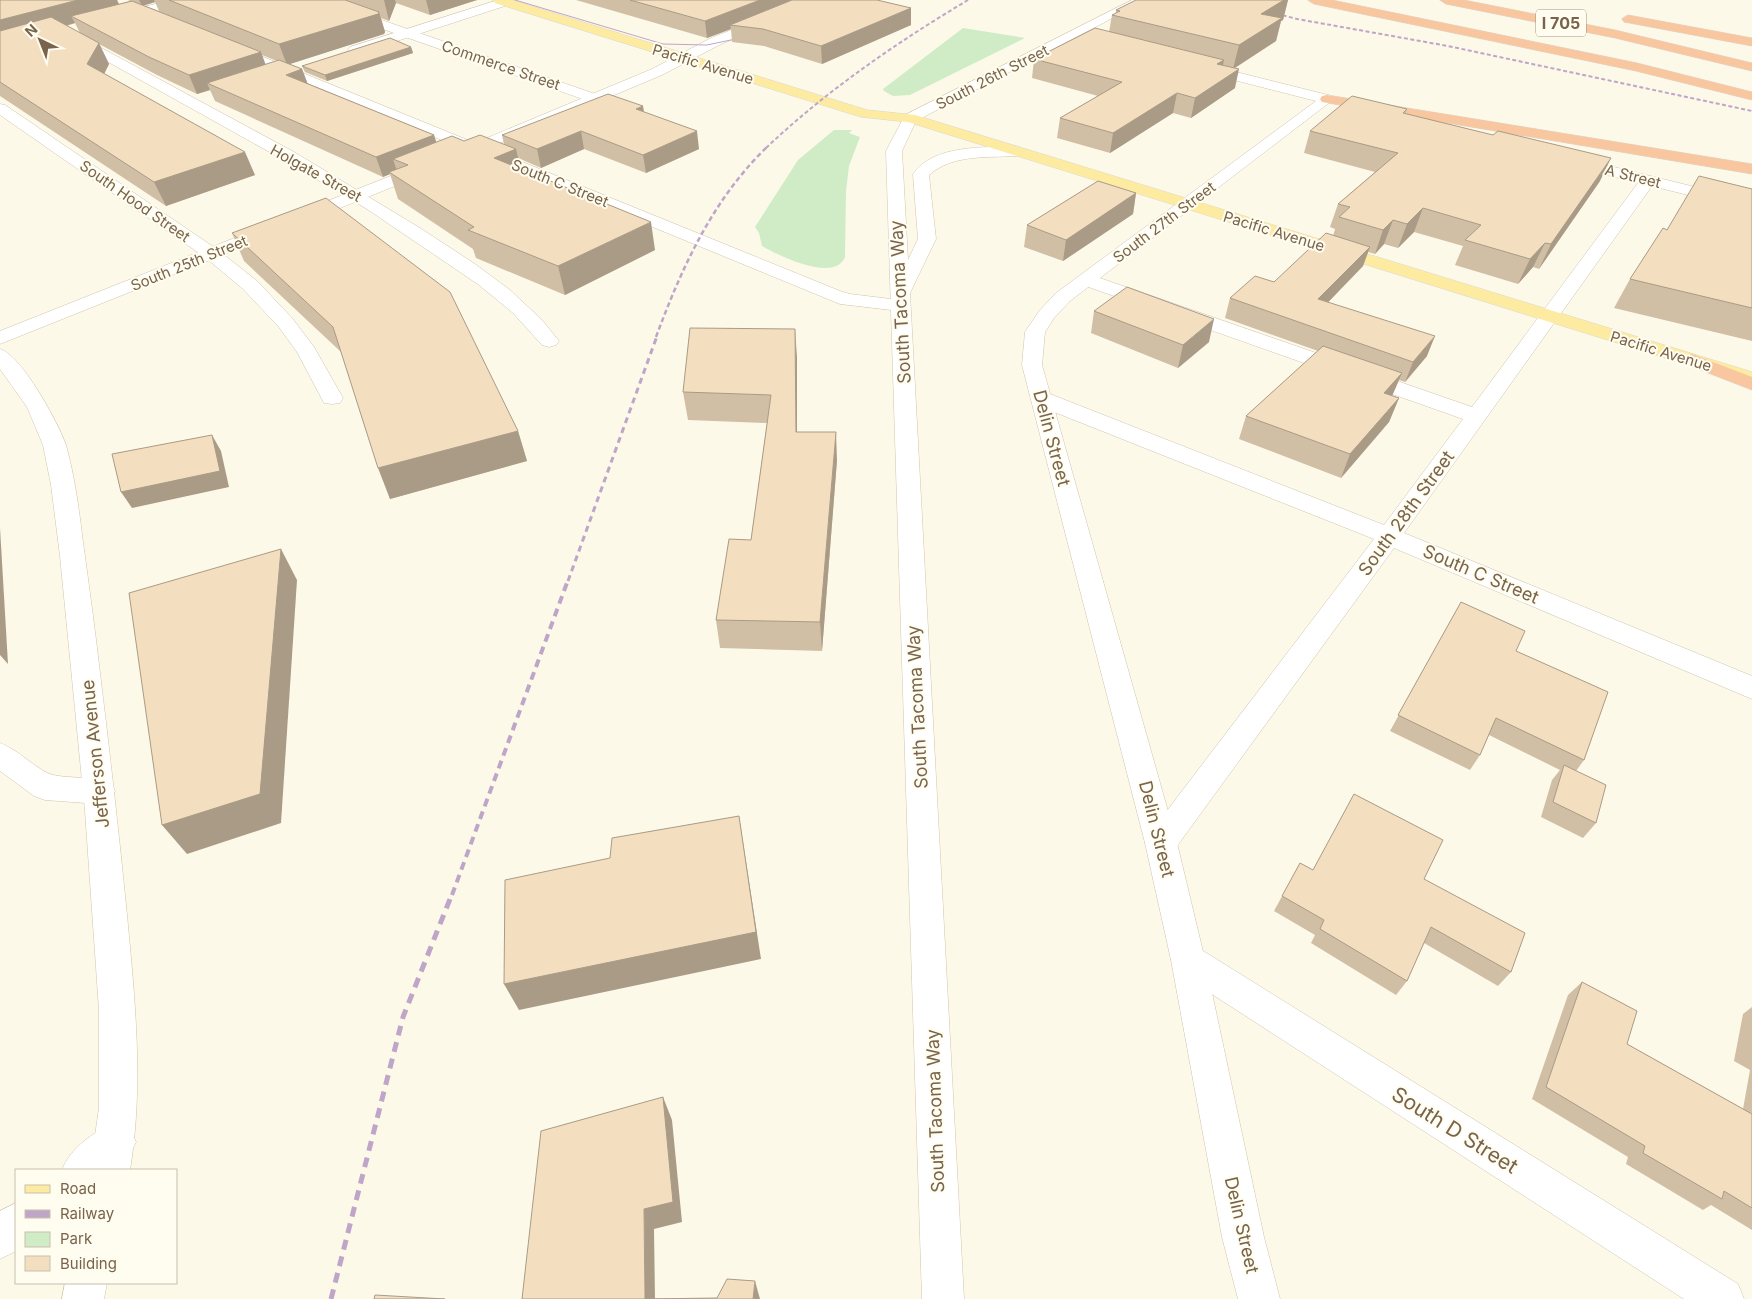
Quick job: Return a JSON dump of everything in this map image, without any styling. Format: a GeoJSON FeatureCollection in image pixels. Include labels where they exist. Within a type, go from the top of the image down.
{"type":"FeatureCollection","features":[{"type":"Feature","properties":{"kind":"highway","name":"I 705"},"geometry":{"type":"LineString","coordinates":[[1314,0],[1442,12],[1615,34],[1752,67]]}},
{"type":"Feature","properties":{"kind":"highway"},"geometry":{"type":"LineString","coordinates":[[1511,0],[1752,52]]}},
{"type":"Feature","properties":{"kind":"highway"},"geometry":{"type":"LineString","coordinates":[[1442,12],[1587,42]]}},
{"type":"Feature","properties":{"kind":"highway"},"geometry":{"type":"LineString","coordinates":[[1442,12],[1637,67],[1752,96]]}},
{"type":"Feature","properties":{"kind":"highway"},"geometry":{"type":"LineString","coordinates":[[1442,12],[1627,73],[1739,107]]}},
{"type":"Feature","properties":{"kind":"highway"},"geometry":{"type":"LineString","coordinates":[[1612,16],[1752,42]]}},
{"type":"Feature","properties":{"kind":"highway"},"geometry":{"type":"LineString","coordinates":[[1630,52],[1649,56]]}},
{"type":"Feature","properties":{"kind":"highway"},"geometry":{"type":"LineString","coordinates":[[1706,70],[1752,80]]}},
{"type":"Feature","properties":{"kind":"highway"},"geometry":{"type":"LineString","coordinates":[[1327,99],[1752,168]]}},
{"type":"Feature","properties":{"kind":"highway"},"geometry":{"type":"LineString","coordinates":[[1692,360],[1752,384]]}},
{"type":"Feature","properties":{"kind":"main road","name":"Pacific Avenue"},"geometry":{"type":"LineString","coordinates":[[504,0],[866,114],[910,118],[1752,379]]}},
{"type":"Feature","properties":{"kind":"main road","name":"Pacific Avenue"},"geometry":{"type":"LineString","coordinates":[[683,41],[720,52]]}},
{"type":"Feature","properties":{"kind":"main road","name":"Pacific Avenue"},"geometry":{"type":"LineString","coordinates":[[878,101],[887,103],[910,118]]}},
{"type":"Feature","properties":{"kind":"street"},"geometry":{"type":"LineString","coordinates":[[106,21],[185,0]]}},
{"type":"Feature","properties":{"kind":"street","name":"Commerce Street"},"geometry":{"type":"LineString","coordinates":[[312,0],[634,112]]}},
{"type":"Feature","properties":{"kind":"street"},"geometry":{"type":"LineString","coordinates":[[339,55],[504,0]]}},
{"type":"Feature","properties":{"kind":"street","name":"South 25th Street"},"geometry":{"type":"LineString","coordinates":[[0,338],[476,148],[596,98],[684,58],[703,47],[819,0]]}},
{"type":"Feature","properties":{"kind":"street","name":"South 26th Street"},"geometry":{"type":"LineString","coordinates":[[910,118],[1141,0]]}},
{"type":"Feature","properties":{"kind":"street"},"geometry":{"type":"LineString","coordinates":[[119,3],[162,20]]}},
{"type":"Feature","properties":{"kind":"street","name":"Holgate Street"},"geometry":{"type":"LineString","coordinates":[[81,28],[60,33],[358,195],[470,269],[504,295],[549,341]]}},
{"type":"Feature","properties":{"kind":"street"},"geometry":{"type":"LineString","coordinates":[[1074,35],[1094,40]]}},
{"type":"Feature","properties":{"kind":"street","name":"South C Street"},"geometry":{"type":"LineString","coordinates":[[217,43],[833,295],[847,300],[900,300]]}},
{"type":"Feature","properties":{"kind":"street"},"geometry":{"type":"LineString","coordinates":[[1187,64],[1327,99]]}},
{"type":"Feature","properties":{"kind":"street"},"geometry":{"type":"LineString","coordinates":[[270,77],[309,65]]}},
{"type":"Feature","properties":{"kind":"street"},"geometry":{"type":"LineString","coordinates":[[190,103],[210,96]]}},
{"type":"Feature","properties":{"kind":"street","name":"South 27th Street"},"geometry":{"type":"LineString","coordinates":[[1032,366],[1035,332],[1047,314],[1063,297],[1327,99]]}},
{"type":"Feature","properties":{"kind":"street","name":"South Hood Street"},"geometry":{"type":"LineString","coordinates":[[0,108],[212,254],[250,285],[285,322],[307,351],[332,398]]}},
{"type":"Feature","properties":{"kind":"street","name":"South Tacoma Way"},"geometry":{"type":"LineString","coordinates":[[910,118],[894,151],[944,1299]]}},
{"type":"Feature","properties":{"kind":"street"},"geometry":{"type":"LineString","coordinates":[[900,300],[927,238],[921,174],[930,165],[948,157],[1016,151]]}},
{"type":"Feature","properties":{"kind":"street","name":"A Street"},"geometry":{"type":"LineString","coordinates":[[1553,157],[1752,206]]}},
{"type":"Feature","properties":{"kind":"street","name":"South 28th Street"},"geometry":{"type":"LineString","coordinates":[[1161,843],[1390,536],[1648,180]]}},
{"type":"Feature","properties":{"kind":"street"},"geometry":{"type":"LineString","coordinates":[[1087,280],[1477,416]]}},
{"type":"Feature","properties":{"kind":"street","name":"Jefferson Avenue"},"geometry":{"type":"LineString","coordinates":[[0,355],[22,383],[48,426],[59,462],[70,533],[100,790],[118,1046],[113,1156]]}},
{"type":"Feature","properties":{"kind":"street","name":"Delin Street"},"geometry":{"type":"LineString","coordinates":[[1032,366],[1161,843],[1188,960],[1243,1237],[1259,1299]]}},
{"type":"Feature","properties":{"kind":"street","name":"South C Street"},"geometry":{"type":"LineString","coordinates":[[1042,399],[1390,536],[1752,688]]}},
{"type":"Feature","properties":{"kind":"street"},"geometry":{"type":"LineString","coordinates":[[0,755],[45,787],[100,790]]}},
{"type":"Feature","properties":{"kind":"street","name":"South D Street"},"geometry":{"type":"LineString","coordinates":[[1188,960],[1724,1299]]}},
{"type":"Feature","properties":{"kind":"street"},"geometry":{"type":"LineString","coordinates":[[84,1169],[113,1156]]}},
{"type":"Feature","properties":{"kind":"street"},"geometry":{"type":"LineString","coordinates":[[0,1238],[15,1225]]}},
{"type":"Feature","properties":{"kind":"street"},"geometry":{"type":"LineString","coordinates":[[83,1299],[86,1284]]}},
{"type":"Feature","properties":{"kind":"green space"},"geometry":{"type":"Polygon","coordinates":[[[963,28],[1025,38],[910,95],[893,96],[884,91],[883,89],[963,28]]]}},
{"type":"Feature","properties":{"kind":"green space"},"geometry":{"type":"Polygon","coordinates":[[[834,130],[852,130],[849,133],[860,137],[849,166],[846,191],[845,257],[839,264],[830,268],[819,268],[793,261],[762,246],[759,233],[755,227],[798,160],[834,130]]]}},
{"type":"Feature","properties":{"kind":"building"},"geometry":{"type":"Polygon","coordinates":[[[0,0],[78,0],[0,20],[0,0]]]}},
{"type":"Feature","properties":{"kind":"building"},"geometry":{"type":"Polygon","coordinates":[[[169,0],[345,0],[379,12],[378,14],[279,44],[169,0]]]}},
{"type":"Feature","properties":{"kind":"building"},"geometry":{"type":"Polygon","coordinates":[[[630,0],[760,0],[705,21],[630,0]]]}},
{"type":"Feature","properties":{"kind":"building"},"geometry":{"type":"Polygon","coordinates":[[[792,0],[877,0],[911,8],[821,46],[763,29],[730,25],[792,0]]]}},
{"type":"Feature","properties":{"kind":"building"},"geometry":{"type":"Polygon","coordinates":[[[1136,0],[1284,0],[1261,14],[1282,18],[1239,45],[1112,15],[1120,11],[1116,10],[1136,0]]]}},
{"type":"Feature","properties":{"kind":"building"},"geometry":{"type":"Polygon","coordinates":[[[132,1],[261,52],[189,75],[149,57],[71,16],[132,1]]]}},
{"type":"Feature","properties":{"kind":"building"},"geometry":{"type":"Polygon","coordinates":[[[51,17],[99,43],[87,64],[245,152],[154,182],[0,82],[0,31],[51,17]]]}},
{"type":"Feature","properties":{"kind":"building"},"geometry":{"type":"Polygon","coordinates":[[[1095,28],[1224,60],[1217,64],[1239,69],[1195,98],[1177,93],[1113,133],[1060,118],[1122,82],[1034,59],[1095,28]]]}},
{"type":"Feature","properties":{"kind":"building"},"geometry":{"type":"Polygon","coordinates":[[[390,38],[411,47],[325,75],[302,66],[390,38]]]}},
{"type":"Feature","properties":{"kind":"building"},"geometry":{"type":"Polygon","coordinates":[[[279,60],[302,69],[286,75],[434,135],[376,157],[207,83],[279,60]]]}},
{"type":"Feature","properties":{"kind":"building"},"geometry":{"type":"Polygon","coordinates":[[[608,94],[643,106],[636,109],[697,131],[643,155],[581,131],[537,149],[502,135],[608,94]]]}},
{"type":"Feature","properties":{"kind":"building"},"geometry":{"type":"Polygon","coordinates":[[[1352,96],[1407,109],[1403,113],[1493,135],[1498,131],[1611,158],[1551,244],[1545,243],[1530,259],[1465,240],[1481,225],[1423,208],[1407,224],[1393,220],[1383,230],[1339,217],[1350,207],[1338,204],[1398,153],[1310,131],[1352,96]]]}},
{"type":"Feature","properties":{"kind":"building"},"geometry":{"type":"Polygon","coordinates":[[[480,135],[516,149],[494,158],[651,222],[558,266],[468,230],[474,227],[389,172],[408,165],[393,159],[452,136],[464,141],[480,135]]]}},
{"type":"Feature","properties":{"kind":"building"},"geometry":{"type":"Polygon","coordinates":[[[1699,176],[1752,189],[1752,308],[1630,279],[1663,228],[1667,230],[1699,176]]]}},
{"type":"Feature","properties":{"kind":"building"},"geometry":{"type":"Polygon","coordinates":[[[1098,181],[1136,193],[1066,240],[1027,225],[1098,181]]]}},
{"type":"Feature","properties":{"kind":"building"},"geometry":{"type":"Polygon","coordinates":[[[326,198],[450,292],[518,431],[378,468],[333,327],[232,233],[326,198]]]}},
{"type":"Feature","properties":{"kind":"building"},"geometry":{"type":"Polygon","coordinates":[[[1326,233],[1370,247],[1318,299],[1435,336],[1413,362],[1230,298],[1255,276],[1274,282],[1326,233]]]}},
{"type":"Feature","properties":{"kind":"building"},"geometry":{"type":"Polygon","coordinates":[[[1127,287],[1214,319],[1183,345],[1094,311],[1127,287]]]}},
{"type":"Feature","properties":{"kind":"building"},"geometry":{"type":"Polygon","coordinates":[[[690,328],[795,329],[796,432],[836,432],[820,622],[716,620],[729,539],[751,540],[771,395],[683,392],[690,328]]]}},
{"type":"Feature","properties":{"kind":"building"},"geometry":{"type":"Polygon","coordinates":[[[1323,346],[1402,373],[1384,393],[1399,398],[1350,454],[1246,416],[1323,346]]]}},
{"type":"Feature","properties":{"kind":"building"},"geometry":{"type":"Polygon","coordinates":[[[212,435],[220,471],[121,492],[112,454],[212,435]]]}},
{"type":"Feature","properties":{"kind":"building"},"geometry":{"type":"Polygon","coordinates":[[[281,549],[260,794],[162,825],[129,593],[281,549]]]}},
{"type":"Feature","properties":{"kind":"building"},"geometry":{"type":"Polygon","coordinates":[[[1461,602],[1525,631],[1516,651],[1608,692],[1584,760],[1496,718],[1480,755],[1398,715],[1461,602]]]}},
{"type":"Feature","properties":{"kind":"building"},"geometry":{"type":"Polygon","coordinates":[[[1564,765],[1606,785],[1596,823],[1553,802],[1564,765]]]}},
{"type":"Feature","properties":{"kind":"building"},"geometry":{"type":"Polygon","coordinates":[[[1354,794],[1443,840],[1424,879],[1525,933],[1511,972],[1431,927],[1407,981],[1320,929],[1324,920],[1282,896],[1300,863],[1313,870],[1354,794]]]}},
{"type":"Feature","properties":{"kind":"building"},"geometry":{"type":"Polygon","coordinates":[[[739,816],[756,932],[504,984],[505,880],[610,858],[612,838],[739,816]]]}},
{"type":"Feature","properties":{"kind":"building"},"geometry":{"type":"Polygon","coordinates":[[[1582,982],[1637,1011],[1627,1044],[1752,1114],[1752,1208],[1724,1191],[1722,1199],[1643,1153],[1645,1146],[1546,1087],[1582,982]]]}},
{"type":"Feature","properties":{"kind":"building"},"geometry":{"type":"Polygon","coordinates":[[[663,1097],[673,1202],[644,1209],[645,1299],[522,1299],[541,1131],[663,1097]]]}},
{"type":"Feature","properties":{"kind":"building"},"geometry":{"type":"Polygon","coordinates":[[[727,1279],[755,1281],[753,1299],[645,1299],[717,1298],[727,1279]]]}},
{"type":"Feature","properties":{"kind":"building"},"geometry":{"type":"Polygon","coordinates":[[[375,1295],[445,1299],[374,1299],[375,1295]]]}},
{"type":"Feature","properties":{"kind":"tram line"},"geometry":{"type":"LineString","coordinates":[[515,0],[663,44],[707,45],[745,37]]}},
{"type":"Feature","properties":{"kind":"railway"},"geometry":{"type":"LineString","coordinates":[[766,148],[837,87],[914,33],[968,0]]}},
{"type":"Feature","properties":{"kind":"railway"},"geometry":{"type":"LineString","coordinates":[[1270,12],[1297,19],[1448,46],[1752,111]]}},
{"type":"Feature","properties":{"kind":"railway"},"geometry":{"type":"LineString","coordinates":[[656,337],[688,260],[701,235],[731,189],[766,148]]}},
{"type":"Feature","properties":{"kind":"railway"},"geometry":{"type":"LineString","coordinates":[[568,581],[657,336]]}},
{"type":"Feature","properties":{"kind":"railway"},"geometry":{"type":"LineString","coordinates":[[452,895],[568,580]]}},
{"type":"Feature","properties":{"kind":"railway"},"geometry":{"type":"LineString","coordinates":[[331,1299],[403,1017],[452,894]]}}]}
